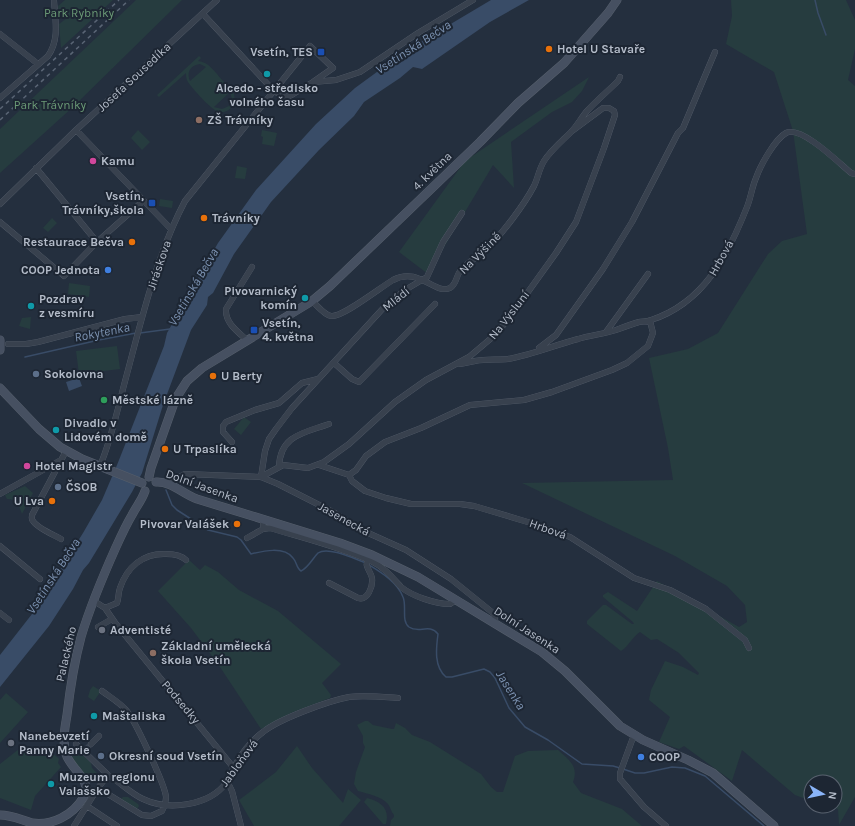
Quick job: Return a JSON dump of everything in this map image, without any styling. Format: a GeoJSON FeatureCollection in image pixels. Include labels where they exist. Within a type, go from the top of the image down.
{"type":"FeatureCollection","features":[{"type":"Feature","properties":{"kind":"street"},"geometry":{"type":"LineString","coordinates":[[0,98],[48,56],[54,47],[56,29],[54,0]]}},
{"type":"Feature","properties":{"kind":"street","name":"Josefa Sousedíka"},"geometry":{"type":"LineString","coordinates":[[0,204],[76,130],[217,0]]}},
{"type":"Feature","properties":{"kind":"street"},"geometry":{"type":"LineString","coordinates":[[313,82],[336,80],[360,72],[418,33],[473,0]]}},
{"type":"Feature","properties":{"kind":"street","name":"4. května"},"geometry":{"type":"LineString","coordinates":[[152,480],[151,468],[174,403],[182,388],[192,376],[202,368],[312,301],[339,278],[480,142],[518,103],[564,63],[617,0]]}},
{"type":"Feature","properties":{"kind":"street"},"geometry":{"type":"LineString","coordinates":[[203,14],[274,91],[284,97],[290,96],[330,71],[336,80]]}},
{"type":"Feature","properties":{"kind":"street"},"geometry":{"type":"LineString","coordinates":[[0,34],[38,64]]}},
{"type":"Feature","properties":{"kind":"street","name":"Jiráskova"},"geometry":{"type":"LineString","coordinates":[[100,466],[112,433],[142,317],[171,230],[185,201],[310,46],[334,68],[330,71]]}},
{"type":"Feature","properties":{"kind":"street","name":"Hrbová"},"geometry":{"type":"LineString","coordinates":[[527,354],[542,346],[556,335],[603,269],[632,222],[678,133],[683,128],[715,52]]}},
{"type":"Feature","properties":{"kind":"street","name":"Na Výšině"},"geometry":{"type":"LineString","coordinates":[[312,301],[331,316],[337,315],[357,304],[394,280],[410,276],[416,276],[437,287],[444,289],[450,288],[454,284],[461,269],[488,248],[513,217],[534,186],[543,161],[548,154],[572,130],[588,110],[618,81],[620,77]]}},
{"type":"Feature","properties":{"kind":"street","name":"Na Výsluní"},"geometry":{"type":"LineString","coordinates":[[261,477],[278,467],[288,465],[308,468],[319,465],[349,444],[395,402],[426,380],[469,357],[495,335],[510,317],[576,222],[613,121],[615,115],[614,111],[609,108],[603,108],[572,130]]}},
{"type":"Feature","properties":{"kind":"street"},"geometry":{"type":"LineString","coordinates":[[76,130],[171,230]]}},
{"type":"Feature","properties":{"kind":"street","name":"Hrbová"},"geometry":{"type":"LineString","coordinates":[[458,364],[475,361],[508,359],[579,338],[639,322],[650,321],[671,312],[687,302],[712,277],[723,259],[748,205],[759,169],[783,136],[791,132],[810,139],[851,173],[855,174]]}},
{"type":"Feature","properties":{"kind":"street"},"geometry":{"type":"LineString","coordinates":[[36,168],[97,242]]}},
{"type":"Feature","properties":{"kind":"street"},"geometry":{"type":"LineString","coordinates":[[0,222],[64,276],[97,242],[143,201]]}},
{"type":"Feature","properties":{"kind":"street","name":"Mládí"},"geometry":{"type":"LineString","coordinates":[[261,477],[265,451],[269,439],[292,408],[387,304],[405,290],[427,277],[443,242],[462,213]]}},
{"type":"Feature","properties":{"kind":"street"},"geometry":{"type":"LineString","coordinates":[[247,340],[232,325],[226,313],[226,309],[252,267]]}},
{"type":"Feature","properties":{"kind":"street"},"geometry":{"type":"LineString","coordinates":[[606,332],[648,274]]}},
{"type":"Feature","properties":{"kind":"street"},"geometry":{"type":"LineString","coordinates":[[334,363],[352,379],[359,382],[435,304]]}},
{"type":"Feature","properties":{"kind":"street"},"geometry":{"type":"LineString","coordinates":[[2,345],[38,342],[125,319],[142,317]]}},
{"type":"Feature","properties":{"kind":"street"},"geometry":{"type":"LineString","coordinates":[[349,475],[356,470],[366,456],[385,442],[421,428],[470,405],[524,400],[552,392],[627,363],[648,346],[652,339],[653,333],[650,321]]}},
{"type":"Feature","properties":{"kind":"street"},"geometry":{"type":"LineString","coordinates":[[232,442],[223,432],[223,426],[226,422],[255,410],[279,403],[302,383],[319,379]]}},
{"type":"Feature","properties":{"kind":"street"},"geometry":{"type":"LineString","coordinates":[[0,388],[39,430],[66,451],[141,483]]}},
{"type":"Feature","properties":{"kind":"street"},"geometry":{"type":"LineString","coordinates":[[278,467],[282,449],[287,443],[311,429],[329,424]]}},
{"type":"Feature","properties":{"kind":"street"},"geometry":{"type":"LineString","coordinates":[[61,539],[38,526],[32,521],[32,515],[66,451]]}},
{"type":"Feature","properties":{"kind":"street"},"geometry":{"type":"LineString","coordinates":[[0,494],[61,460]]}},
{"type":"Feature","properties":{"kind":"street","name":"Hrbová"},"geometry":{"type":"LineString","coordinates":[[319,465],[349,475],[352,481],[365,492],[411,504],[460,504],[474,506],[531,523],[570,537],[634,578],[670,590],[706,610],[745,640],[749,648]]}},
{"type":"Feature","properties":{"kind":"street","name":"Jasenecká"},"geometry":{"type":"LineString","coordinates":[[171,485],[175,479],[185,474],[261,477],[335,513],[357,528],[406,550],[451,578],[493,613],[495,623]]}},
{"type":"Feature","properties":{"kind":"street"},"geometry":{"type":"LineString","coordinates":[[145,479],[152,480],[152,489],[145,491],[142,488],[141,483],[145,479]]}},
{"type":"Feature","properties":{"kind":"street","name":"Dolní Jasenka"},"geometry":{"type":"LineString","coordinates":[[152,480],[171,485],[189,496],[330,540],[372,555],[403,569],[537,649],[554,661],[614,721],[634,735],[694,762],[713,773],[774,826]]}},
{"type":"Feature","properties":{"kind":"street","name":"Palackého"},"geometry":{"type":"LineString","coordinates":[[86,789],[83,779],[68,759],[64,746],[76,656],[94,601],[122,533],[145,491]]}},
{"type":"Feature","properties":{"kind":"street"},"geometry":{"type":"LineString","coordinates":[[263,519],[263,529]]}},
{"type":"Feature","properties":{"kind":"street"},"geometry":{"type":"LineString","coordinates":[[247,538],[263,529],[268,528],[276,530],[367,562],[388,573],[403,588],[418,596],[434,602],[446,604],[452,603],[456,600]]}},
{"type":"Feature","properties":{"kind":"street"},"geometry":{"type":"LineString","coordinates":[[0,546],[40,579]]}},
{"type":"Feature","properties":{"kind":"street"},"geometry":{"type":"LineString","coordinates":[[105,608],[117,603],[120,587],[130,570],[139,560],[155,554],[179,556],[186,560]]}},
{"type":"Feature","properties":{"kind":"street"},"geometry":{"type":"LineString","coordinates":[[329,583],[358,598],[363,598],[369,592],[372,584],[372,576],[367,562]]}},
{"type":"Feature","properties":{"kind":"street","name":"Podsedky"},"geometry":{"type":"LineString","coordinates":[[94,601],[105,608],[112,619],[234,767]]}},
{"type":"Feature","properties":{"kind":"street"},"geometry":{"type":"LineString","coordinates":[[0,613],[9,620]]}},
{"type":"Feature","properties":{"kind":"street"},"geometry":{"type":"LineString","coordinates":[[98,627],[112,619]]}},
{"type":"Feature","properties":{"kind":"street"},"geometry":{"type":"LineString","coordinates":[[0,815],[13,817],[32,825],[46,824],[61,819],[79,803],[85,794],[86,789],[98,788],[142,815],[151,816],[162,811],[165,805],[166,796],[162,783],[133,720],[126,710],[102,691]]}},
{"type":"Feature","properties":{"kind":"street","name":"Jabloňová"},"geometry":{"type":"LineString","coordinates":[[76,744],[87,748],[108,775],[141,798],[152,803],[165,805],[190,804],[214,795],[227,781],[234,767],[247,748],[261,733],[287,718],[331,702],[350,697],[398,698]]}},
{"type":"Feature","properties":{"kind":"street"},"geometry":{"type":"LineString","coordinates":[[120,714],[126,710]]}},
{"type":"Feature","properties":{"kind":"street"},"geometry":{"type":"LineString","coordinates":[[634,735],[619,777],[621,782],[644,806],[666,826]]}},
{"type":"Feature","properties":{"kind":"street"},"geometry":{"type":"LineString","coordinates":[[87,748],[99,736]]}},
{"type":"Feature","properties":{"kind":"street"},"geometry":{"type":"LineString","coordinates":[[74,826],[108,775]]}},
{"type":"Feature","properties":{"kind":"street"},"geometry":{"type":"LineString","coordinates":[[227,781],[232,790],[241,826]]}},
{"type":"Feature","properties":{"kind":"street"},"geometry":{"type":"LineString","coordinates":[[87,806],[117,826]]}},
{"type":"Feature","properties":{"kind":"green space","name":"Park Rybníky"},"geometry":{"type":"Polygon","coordinates":[[[65,0],[113,0],[61,48],[59,24],[67,18],[66,16],[59,19],[58,6],[65,0]]]}},
{"type":"Feature","properties":{"kind":"green space","name":"Park Trávníky"},"geometry":{"type":"Polygon","coordinates":[[[136,0],[182,0],[73,107],[0,173],[0,129],[136,0]]]}},
{"type":"Feature","properties":{"kind":"green space"},"geometry":{"type":"Polygon","coordinates":[[[731,0],[846,0],[855,20],[855,49],[848,80],[855,86],[855,797],[839,825],[838,814],[843,814],[843,774],[803,774],[803,798],[795,795],[742,750],[732,781],[684,746],[679,749],[659,742],[670,717],[649,700],[651,690],[665,661],[683,667],[698,675],[699,673],[679,653],[657,639],[651,640],[640,632],[621,651],[587,624],[587,621],[603,605],[606,605],[634,624],[603,597],[603,595],[608,592],[637,611],[657,581],[739,627],[747,622],[745,605],[727,586],[675,556],[522,483],[673,480],[668,448],[649,358],[688,349],[718,333],[768,254],[782,241],[807,234],[793,131],[774,72],[726,44],[732,16],[731,0]]]}},
{"type":"Feature","properties":{"kind":"green space"},"geometry":{"type":"Polygon","coordinates":[[[199,56],[201,58],[198,61],[205,63],[212,68],[232,90],[235,98],[233,105],[229,110],[219,112],[211,107],[190,85],[187,80],[186,73],[159,97],[157,95],[199,56]],[[200,64],[192,67],[190,70],[190,81],[206,67],[200,64]],[[230,92],[214,107],[222,109],[229,106],[232,99],[230,92]]]}},
{"type":"Feature","properties":{"kind":"green space"},"geometry":{"type":"Polygon","coordinates":[[[589,77],[582,91],[572,102],[552,112],[511,142],[514,188],[493,165],[428,274],[399,252],[465,161],[589,77]]]}},
{"type":"Feature","properties":{"kind":"green space"},"geometry":{"type":"Polygon","coordinates":[[[138,130],[150,142],[142,150],[131,138],[138,130]]]}},
{"type":"Feature","properties":{"kind":"green space"},"geometry":{"type":"Polygon","coordinates":[[[262,130],[277,133],[274,146],[262,144],[262,130]]]}},
{"type":"Feature","properties":{"kind":"green space"},"geometry":{"type":"Polygon","coordinates":[[[237,166],[247,168],[245,179],[235,178],[237,166]]]}},
{"type":"Feature","properties":{"kind":"green space"},"geometry":{"type":"Polygon","coordinates":[[[160,199],[173,201],[172,208],[159,206],[160,199]]]}},
{"type":"Feature","properties":{"kind":"green space"},"geometry":{"type":"Polygon","coordinates":[[[52,218],[57,223],[48,232],[43,228],[52,218]]]}},
{"type":"Feature","properties":{"kind":"green space"},"geometry":{"type":"Polygon","coordinates":[[[69,283],[90,286],[89,297],[68,294],[69,283]]]}},
{"type":"Feature","properties":{"kind":"green space"},"geometry":{"type":"Polygon","coordinates":[[[31,317],[30,329],[19,326],[22,318],[31,317]]]}},
{"type":"Feature","properties":{"kind":"green space"},"geometry":{"type":"Polygon","coordinates":[[[117,346],[120,369],[79,374],[76,351],[117,346]]]}},
{"type":"Feature","properties":{"kind":"green space"},"geometry":{"type":"Polygon","coordinates":[[[244,417],[251,422],[241,435],[234,429],[244,417]]]}},
{"type":"Feature","properties":{"kind":"green space"},"geometry":{"type":"Polygon","coordinates":[[[25,486],[33,493],[22,514],[17,504],[13,500],[7,499],[5,495],[25,486]]]}},
{"type":"Feature","properties":{"kind":"green space"},"geometry":{"type":"Polygon","coordinates":[[[189,560],[200,570],[205,565],[218,572],[239,590],[278,611],[341,664],[322,683],[331,695],[330,698],[291,713],[261,729],[218,664],[191,628],[158,591],[189,560]]]}},
{"type":"Feature","properties":{"kind":"green space"},"geometry":{"type":"Polygon","coordinates":[[[93,686],[101,691],[94,701],[88,697],[93,686]]]}},
{"type":"Feature","properties":{"kind":"green space"},"geometry":{"type":"Polygon","coordinates":[[[6,693],[28,712],[0,743],[0,700],[6,693]]]}},
{"type":"Feature","properties":{"kind":"green space"},"geometry":{"type":"Polygon","coordinates":[[[368,721],[373,725],[392,729],[394,729],[396,723],[405,728],[412,735],[430,742],[481,774],[497,792],[503,792],[515,756],[528,751],[558,750],[574,767],[575,776],[573,782],[581,793],[622,809],[642,826],[390,826],[394,815],[388,804],[378,797],[358,791],[354,784],[356,772],[365,747],[363,743],[363,736],[357,725],[368,721]]]}},
{"type":"Feature","properties":{"kind":"green space"},"geometry":{"type":"Polygon","coordinates":[[[297,746],[312,768],[343,803],[348,789],[361,800],[339,826],[254,826],[239,800],[276,772],[297,746]]]}},
{"type":"Feature","properties":{"kind":"green space"},"geometry":{"type":"Polygon","coordinates":[[[75,747],[91,763],[92,768],[99,775],[99,781],[95,779],[96,782],[94,783],[83,774],[68,749],[75,747]]]}},
{"type":"Feature","properties":{"kind":"green space"},"geometry":{"type":"Polygon","coordinates":[[[19,749],[40,750],[51,753],[59,759],[58,763],[61,767],[35,796],[31,810],[0,798],[0,764],[19,749]]]}},
{"type":"Feature","properties":{"kind":"green space"},"geometry":{"type":"Polygon","coordinates":[[[123,797],[128,797],[138,804],[139,806],[137,809],[121,799],[123,797]]]}},
{"type":"Feature","properties":{"kind":"green space"},"geometry":{"type":"Polygon","coordinates":[[[367,798],[383,806],[387,814],[386,824],[383,824],[364,802],[367,798]]]}},
{"type":"Feature","properties":{"kind":"water","name":"Vsetínská Bečva"},"geometry":{"type":"Polygon","coordinates":[[[491,0],[529,0],[490,22],[422,69],[413,67],[400,78],[364,102],[354,116],[319,150],[271,202],[234,254],[213,293],[208,297],[207,305],[191,330],[163,405],[142,473],[132,492],[49,626],[0,687],[0,655],[32,614],[102,500],[164,346],[167,333],[218,243],[256,190],[316,124],[355,88],[407,50],[491,0]]]}},
{"type":"Feature","properties":{"kind":"water"},"geometry":{"type":"Polygon","coordinates":[[[79,378],[82,386],[69,391],[66,382],[79,378]]]}},
{"type":"Feature","properties":{"kind":"waterway"},"geometry":{"type":"LineString","coordinates":[[815,0],[826,35]]}},
{"type":"Feature","properties":{"kind":"waterway","name":"Rokytenka"},"geometry":{"type":"LineString","coordinates":[[140,333],[170,329]]}},
{"type":"Feature","properties":{"kind":"waterway","name":"Rokytenka"},"geometry":{"type":"LineString","coordinates":[[25,357],[136,333]]}},
{"type":"Feature","properties":{"kind":"waterway","name":"Jasenka"},"geometry":{"type":"LineString","coordinates":[[166,490],[172,505],[177,510],[208,530],[237,537],[251,554],[273,550],[284,552],[293,558],[301,571],[318,553],[322,551],[335,552],[366,563]]}},
{"type":"Feature","properties":{"kind":"waterway","name":"Jasenka"},"geometry":{"type":"LineString","coordinates":[[369,565],[389,578],[397,587],[403,597],[405,621],[409,627],[416,630],[431,629],[438,634],[436,652],[438,663],[439,668],[446,677],[452,677],[484,669],[490,672],[495,678],[509,708],[525,727],[548,740],[582,764],[613,766],[620,768]]}},
{"type":"Feature","properties":{"kind":"waterway","name":"Jasenka"},"geometry":{"type":"LineString","coordinates":[[623,769],[635,773],[644,773],[672,767],[685,768],[705,776],[764,826]]}},
{"type":"Feature","properties":{"kind":"tunnel"},"geometry":{"type":"LineString","coordinates":[[87,748],[91,744]]}},
{"type":"Feature","properties":{"kind":"railway"},"geometry":{"type":"LineString","coordinates":[[0,109],[119,0]]}},
{"type":"Feature","properties":{"kind":"railway"},"geometry":{"type":"LineString","coordinates":[[0,120],[129,0]]}},
{"type":"Feature","properties":{"kind":"place","name":"Hotel U Stavaře"},"geometry":{"type":"Point","coordinates":[549,49]}},
{"type":"Feature","properties":{"kind":"place","name":"Vsetín, TES"},"geometry":{"type":"Point","coordinates":[321,52]}},
{"type":"Feature","properties":{"kind":"place","name":"Alcedo - středisko volného času"},"geometry":{"type":"Point","coordinates":[267,74]}},
{"type":"Feature","properties":{"kind":"place","name":"ZŠ Trávníky"},"geometry":{"type":"Point","coordinates":[199,120]}},
{"type":"Feature","properties":{"kind":"place","name":"Kamu"},"geometry":{"type":"Point","coordinates":[93,161]}},
{"type":"Feature","properties":{"kind":"place","name":"Vsetín, Trávníky,škola"},"geometry":{"type":"Point","coordinates":[152,203]}},
{"type":"Feature","properties":{"kind":"place","name":"Trávníky"},"geometry":{"type":"Point","coordinates":[204,218]}},
{"type":"Feature","properties":{"kind":"place","name":"Restaurace Bečva"},"geometry":{"type":"Point","coordinates":[132,242]}},
{"type":"Feature","properties":{"kind":"place","name":"COOP Jednota"},"geometry":{"type":"Point","coordinates":[108,270]}},
{"type":"Feature","properties":{"kind":"place","name":"Pivovarnický komín"},"geometry":{"type":"Point","coordinates":[305,298]}},
{"type":"Feature","properties":{"kind":"place","name":"Pozdrav z vesmíru"},"geometry":{"type":"Point","coordinates":[31,306]}},
{"type":"Feature","properties":{"kind":"place","name":"Vsetín, 4. května"},"geometry":{"type":"Point","coordinates":[254,330]}},
{"type":"Feature","properties":{"kind":"place","name":"Sokolovna"},"geometry":{"type":"Point","coordinates":[36,374]}},
{"type":"Feature","properties":{"kind":"place","name":"U Berty"},"geometry":{"type":"Point","coordinates":[213,376]}},
{"type":"Feature","properties":{"kind":"place","name":"Městské lázně"},"geometry":{"type":"Point","coordinates":[104,400]}},
{"type":"Feature","properties":{"kind":"place","name":"Divadlo v Lidovém domě"},"geometry":{"type":"Point","coordinates":[56,430]}},
{"type":"Feature","properties":{"kind":"place","name":"U Trpaslíka"},"geometry":{"type":"Point","coordinates":[165,449]}},
{"type":"Feature","properties":{"kind":"place","name":"Hotel Magistr"},"geometry":{"type":"Point","coordinates":[27,466]}},
{"type":"Feature","properties":{"kind":"place","name":"ČSOB"},"geometry":{"type":"Point","coordinates":[58,487]}},
{"type":"Feature","properties":{"kind":"place","name":"U Lva"},"geometry":{"type":"Point","coordinates":[52,501]}},
{"type":"Feature","properties":{"kind":"place","name":"Pivovar Valášek"},"geometry":{"type":"Point","coordinates":[237,524]}},
{"type":"Feature","properties":{"kind":"place","name":"Adventisté"},"geometry":{"type":"Point","coordinates":[102,630]}},
{"type":"Feature","properties":{"kind":"place","name":"Základní umělecká škola Vsetín"},"geometry":{"type":"Point","coordinates":[153,653]}},
{"type":"Feature","properties":{"kind":"place","name":"Maštaliska"},"geometry":{"type":"Point","coordinates":[94,716]}},
{"type":"Feature","properties":{"kind":"place","name":"Nanebevzetí Panny Marie"},"geometry":{"type":"Point","coordinates":[11,743]}},
{"type":"Feature","properties":{"kind":"place","name":"Okresní soud Vsetín"},"geometry":{"type":"Point","coordinates":[101,756]}},
{"type":"Feature","properties":{"kind":"place","name":"COOP"},"geometry":{"type":"Point","coordinates":[641,757]}},
{"type":"Feature","properties":{"kind":"place","name":"Muzeum regionu Valašsko"},"geometry":{"type":"Point","coordinates":[51,784]}}]}
